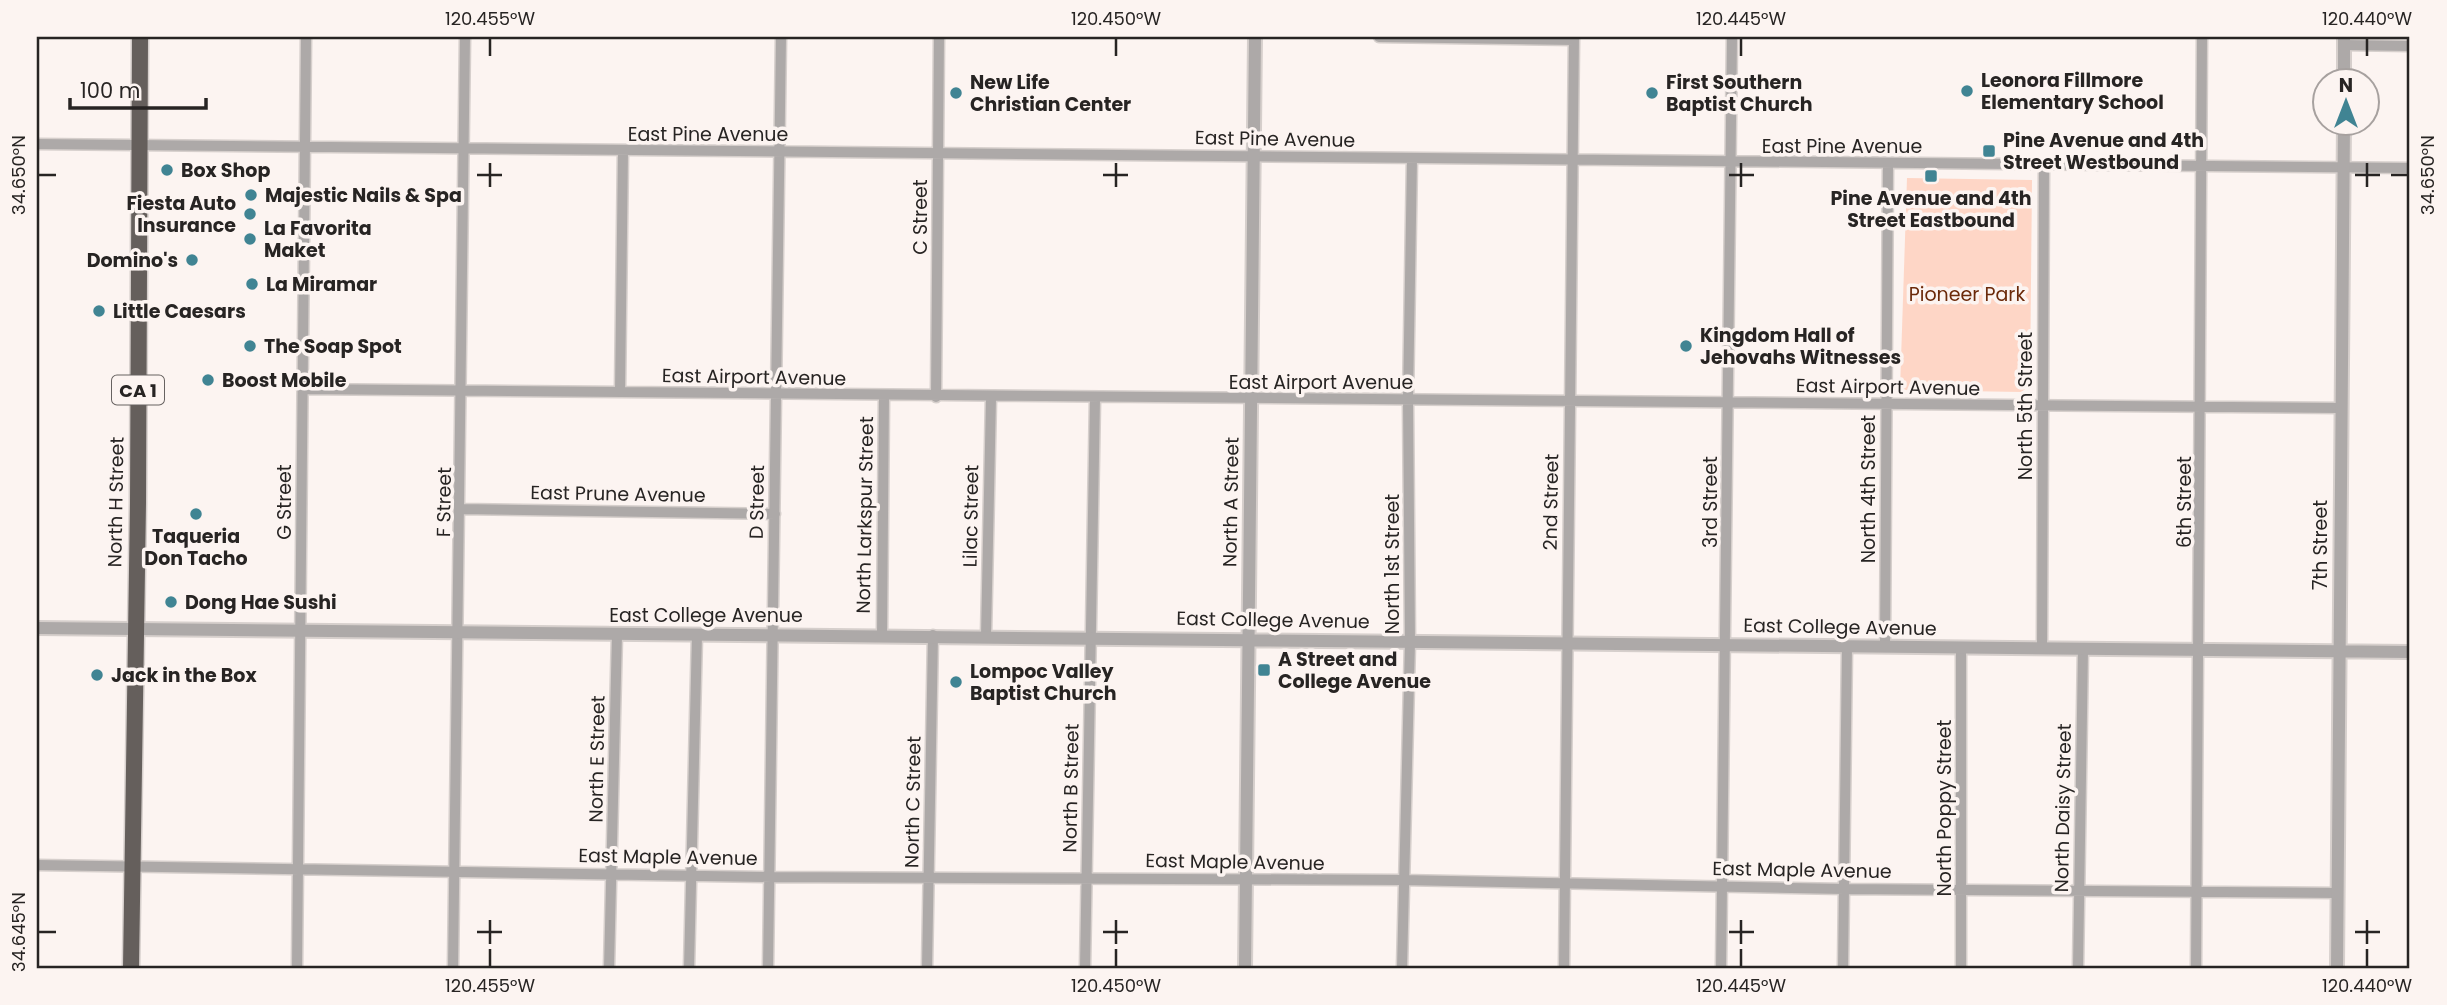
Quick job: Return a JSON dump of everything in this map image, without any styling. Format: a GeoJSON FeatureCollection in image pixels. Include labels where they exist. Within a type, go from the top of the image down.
{"type":"FeatureCollection","features":[{"type":"Feature","properties":{"kind":"highway","name":"North H Street"},"geometry":{"type":"LineString","coordinates":[[131,968],[140,37]]}},
{"type":"Feature","properties":{"kind":"street","name":"G Street"},"geometry":{"type":"LineString","coordinates":[[297,968],[306,37]]}},
{"type":"Feature","properties":{"kind":"street","name":"F Street"},"geometry":{"type":"LineString","coordinates":[[453,968],[465,37]]}},
{"type":"Feature","properties":{"kind":"street","name":"D Street"},"geometry":{"type":"LineString","coordinates":[[768,968],[781,37]]}},
{"type":"Feature","properties":{"kind":"street","name":"C Street"},"geometry":{"type":"LineString","coordinates":[[936,397],[939,37]]}},
{"type":"Feature","properties":{"kind":"street","name":"North A Street"},"geometry":{"type":"LineString","coordinates":[[1245,968],[1255,37]]}},
{"type":"Feature","properties":{"kind":"street"},"geometry":{"type":"LineString","coordinates":[[1378,37],[1574,38]]}},
{"type":"Feature","properties":{"kind":"street","name":"3rd Street"},"geometry":{"type":"LineString","coordinates":[[1721,968],[1727,645],[1732,37]]}},
{"type":"Feature","properties":{"kind":"street","name":"6th Street"},"geometry":{"type":"LineString","coordinates":[[2196,968],[2203,37]]}},
{"type":"Feature","properties":{"kind":"street","name":"2nd Street"},"geometry":{"type":"LineString","coordinates":[[1564,968],[1574,38]]}},
{"type":"Feature","properties":{"kind":"street"},"geometry":{"type":"LineString","coordinates":[[2344,66],[2344,41],[2410,46]]}},
{"type":"Feature","properties":{"kind":"street","name":"7th Street"},"geometry":{"type":"LineString","coordinates":[[2337,968],[2344,136]]}},
{"type":"Feature","properties":{"kind":"street","name":"East Pine Avenue"},"geometry":{"type":"LineString","coordinates":[[37,144],[2410,168]]}},
{"type":"Feature","properties":{"kind":"street"},"geometry":{"type":"LineString","coordinates":[[620,392],[623,151]]}},
{"type":"Feature","properties":{"kind":"street","name":"North 1st Street"},"geometry":{"type":"LineString","coordinates":[[1402,968],[1402,880],[1410,642],[1408,399],[1412,159]]}},
{"type":"Feature","properties":{"kind":"street","name":"North 4th Street"},"geometry":{"type":"LineString","coordinates":[[1885,646],[1888,164]]}},
{"type":"Feature","properties":{"kind":"street","name":"North 5th Street"},"geometry":{"type":"LineString","coordinates":[[2042,649],[2044,164]]}},
{"type":"Feature","properties":{"kind":"street","name":"East Airport Avenue"},"geometry":{"type":"LineString","coordinates":[[302,389],[1096,399],[1408,399],[2340,408]]}},
{"type":"Feature","properties":{"kind":"street","name":"North Larkspur Street"},"geometry":{"type":"LineString","coordinates":[[881,635],[884,396]]}},
{"type":"Feature","properties":{"kind":"street","name":"Lilac Street"},"geometry":{"type":"LineString","coordinates":[[986,636],[991,398]]}},
{"type":"Feature","properties":{"kind":"street","name":"North B Street"},"geometry":{"type":"LineString","coordinates":[[1085,968],[1096,399]]}},
{"type":"Feature","properties":{"kind":"street","name":"East Prune Avenue"},"geometry":{"type":"LineString","coordinates":[[461,509],[775,514]]}},
{"type":"Feature","properties":{"kind":"street","name":"East College Avenue"},"geometry":{"type":"LineString","coordinates":[[37,628],[2410,652]]}},
{"type":"Feature","properties":{"kind":"street","name":"North E Street"},"geometry":{"type":"LineString","coordinates":[[610,968],[617,634]]}},
{"type":"Feature","properties":{"kind":"street"},"geometry":{"type":"LineString","coordinates":[[689,968],[697,635]]}},
{"type":"Feature","properties":{"kind":"street","name":"North C Street"},"geometry":{"type":"LineString","coordinates":[[927,968],[933,635]]}},
{"type":"Feature","properties":{"kind":"street"},"geometry":{"type":"LineString","coordinates":[[1843,968],[1847,646]]}},
{"type":"Feature","properties":{"kind":"street","name":"North Poppy Street"},"geometry":{"type":"LineString","coordinates":[[1961,648],[1961,968]]}},
{"type":"Feature","properties":{"kind":"street","name":"North Daisy Street"},"geometry":{"type":"LineString","coordinates":[[2078,968],[2083,649]]}},
{"type":"Feature","properties":{"kind":"street","name":"East Maple Avenue"},"geometry":{"type":"LineString","coordinates":[[37,865],[771,877],[1402,880],[1844,889],[2337,893]]}},
{"type":"Feature","properties":{"kind":"green space","name":"Pioneer Park"},"geometry":{"type":"Polygon","coordinates":[[[1907,178],[2032,180],[2030,384],[2022,392],[1900,390],[1907,178]]]}},
{"type":"Feature","properties":{"kind":"place","name":"Leonora Fillmore Elementary School"},"geometry":{"type":"Point","coordinates":[1967,91]}},
{"type":"Feature","properties":{"kind":"place","name":"New Life Christian Center"},"geometry":{"type":"Point","coordinates":[956,93]}},
{"type":"Feature","properties":{"kind":"place","name":"First Southern Baptist Church"},"geometry":{"type":"Point","coordinates":[1652,93]}},
{"type":"Feature","properties":{"kind":"place","name":"Pine Avenue and 4th Street Westbound"},"geometry":{"type":"Point","coordinates":[1989,151]}},
{"type":"Feature","properties":{"kind":"place","name":"Box Shop"},"geometry":{"type":"Point","coordinates":[167,170]}},
{"type":"Feature","properties":{"kind":"place","name":"Pine Avenue and 4th Street Eastbound"},"geometry":{"type":"Point","coordinates":[1931,176]}},
{"type":"Feature","properties":{"kind":"place","name":"Majestic Nails & Spa"},"geometry":{"type":"Point","coordinates":[251,195]}},
{"type":"Feature","properties":{"kind":"place","name":"Fiesta Auto Insurance"},"geometry":{"type":"Point","coordinates":[250,214]}},
{"type":"Feature","properties":{"kind":"place","name":"La Favorita Maket"},"geometry":{"type":"Point","coordinates":[250,239]}},
{"type":"Feature","properties":{"kind":"place","name":"Domino's"},"geometry":{"type":"Point","coordinates":[192,260]}},
{"type":"Feature","properties":{"kind":"place","name":"La Miramar"},"geometry":{"type":"Point","coordinates":[252,284]}},
{"type":"Feature","properties":{"kind":"place","name":"Little Caesars"},"geometry":{"type":"Point","coordinates":[99,311]}},
{"type":"Feature","properties":{"kind":"place","name":"The Soap Spot"},"geometry":{"type":"Point","coordinates":[250,346]}},
{"type":"Feature","properties":{"kind":"place","name":"Kingdom Hall of Jehovahs Witnesses"},"geometry":{"type":"Point","coordinates":[1686,346]}},
{"type":"Feature","properties":{"kind":"place","name":"Boost Mobile"},"geometry":{"type":"Point","coordinates":[208,380]}},
{"type":"Feature","properties":{"kind":"place","name":"Taqueria Don Tacho"},"geometry":{"type":"Point","coordinates":[196,514]}},
{"type":"Feature","properties":{"kind":"place","name":"Dong Hae Sushi"},"geometry":{"type":"Point","coordinates":[171,602]}},
{"type":"Feature","properties":{"kind":"place","name":"A Street and College Avenue"},"geometry":{"type":"Point","coordinates":[1264,670]}},
{"type":"Feature","properties":{"kind":"place","name":"Jack in the Box"},"geometry":{"type":"Point","coordinates":[97,675]}},
{"type":"Feature","properties":{"kind":"place","name":"Lompoc Valley Baptist Church"},"geometry":{"type":"Point","coordinates":[956,682]}}]}
